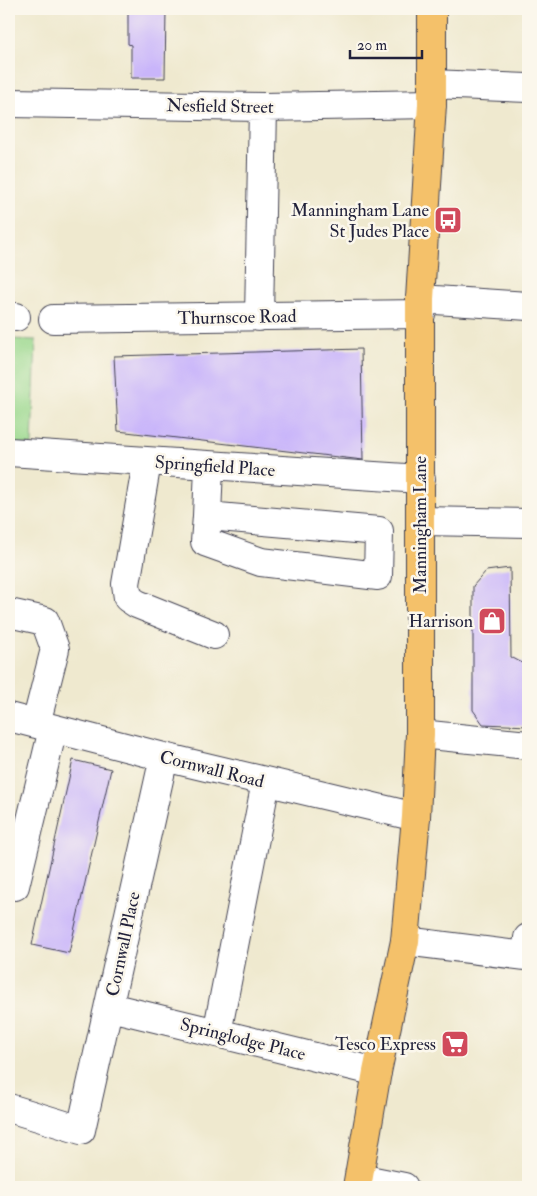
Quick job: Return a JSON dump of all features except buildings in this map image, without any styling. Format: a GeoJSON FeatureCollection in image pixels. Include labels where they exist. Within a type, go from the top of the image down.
{"type":"FeatureCollection","features":[{"type":"Feature","properties":{"kind":"main road","name":"Manningham Lane"},"geometry":{"type":"LineString","coordinates":[[358,1183],[377,1072],[404,941],[416,817],[420,734],[421,307],[432,94],[432,9]]}},
{"type":"Feature","properties":{"kind":"street","name":"Nesfield Street"},"geometry":{"type":"LineString","coordinates":[[9,103],[263,108],[528,88]]}},
{"type":"Feature","properties":{"kind":"street"},"geometry":{"type":"LineString","coordinates":[[260,317],[263,108]]}},
{"type":"Feature","properties":{"kind":"street","name":"Thurnscoe Road"},"geometry":{"type":"LineString","coordinates":[[53,320],[260,317],[421,307],[528,306]]}},
{"type":"Feature","properties":{"kind":"street","name":"Springfield Place"},"geometry":{"type":"LineString","coordinates":[[9,452],[421,480]]}},
{"type":"Feature","properties":{"kind":"street"},"geometry":{"type":"LineString","coordinates":[[146,462],[126,584],[128,598],[137,604],[214,635]]}},
{"type":"Feature","properties":{"kind":"street"},"geometry":{"type":"LineString","coordinates":[[207,516],[379,531],[378,576],[260,562],[205,542],[209,466]]}},
{"type":"Feature","properties":{"kind":"street"},"geometry":{"type":"LineString","coordinates":[[421,521],[528,523]]}},
{"type":"Feature","properties":{"kind":"street"},"geometry":{"type":"LineString","coordinates":[[9,613],[44,621],[56,649],[45,726],[15,886]]}},
{"type":"Feature","properties":{"kind":"street","name":"Cornwall Road"},"geometry":{"type":"LineString","coordinates":[[9,717],[164,757],[416,817]]}},
{"type":"Feature","properties":{"kind":"street"},"geometry":{"type":"LineString","coordinates":[[420,734],[528,745]]}},
{"type":"Feature","properties":{"kind":"street","name":"Cornwall Place"},"geometry":{"type":"LineString","coordinates":[[9,1108],[81,1130],[110,1007],[164,757]]}},
{"type":"Feature","properties":{"kind":"street"},"geometry":{"type":"LineString","coordinates":[[217,1033],[266,782]]}},
{"type":"Feature","properties":{"kind":"street"},"geometry":{"type":"LineString","coordinates":[[404,941],[527,947]]}},
{"type":"Feature","properties":{"kind":"street","name":"Springlodge Place"},"geometry":{"type":"LineString","coordinates":[[110,1007],[377,1072]]}},
{"type":"Feature","properties":{"kind":"street"},"geometry":{"type":"LineString","coordinates":[[358,1183],[404,1187]]}},
{"type":"Feature","properties":{"kind":"green space"},"geometry":{"type":"Polygon","coordinates":[[[9,339],[36,340],[32,445],[9,443],[9,339]]]}},
{"type":"Feature","properties":{"kind":"place","name":"Manningham Lane St Judes Place"},"geometry":{"type":"Point","coordinates":[448,220]}},
{"type":"Feature","properties":{"kind":"place","name":"Harrison"},"geometry":{"type":"Point","coordinates":[492,621]}},
{"type":"Feature","properties":{"kind":"place","name":"Tesco Express"},"geometry":{"type":"Point","coordinates":[455,1044]}}]}
